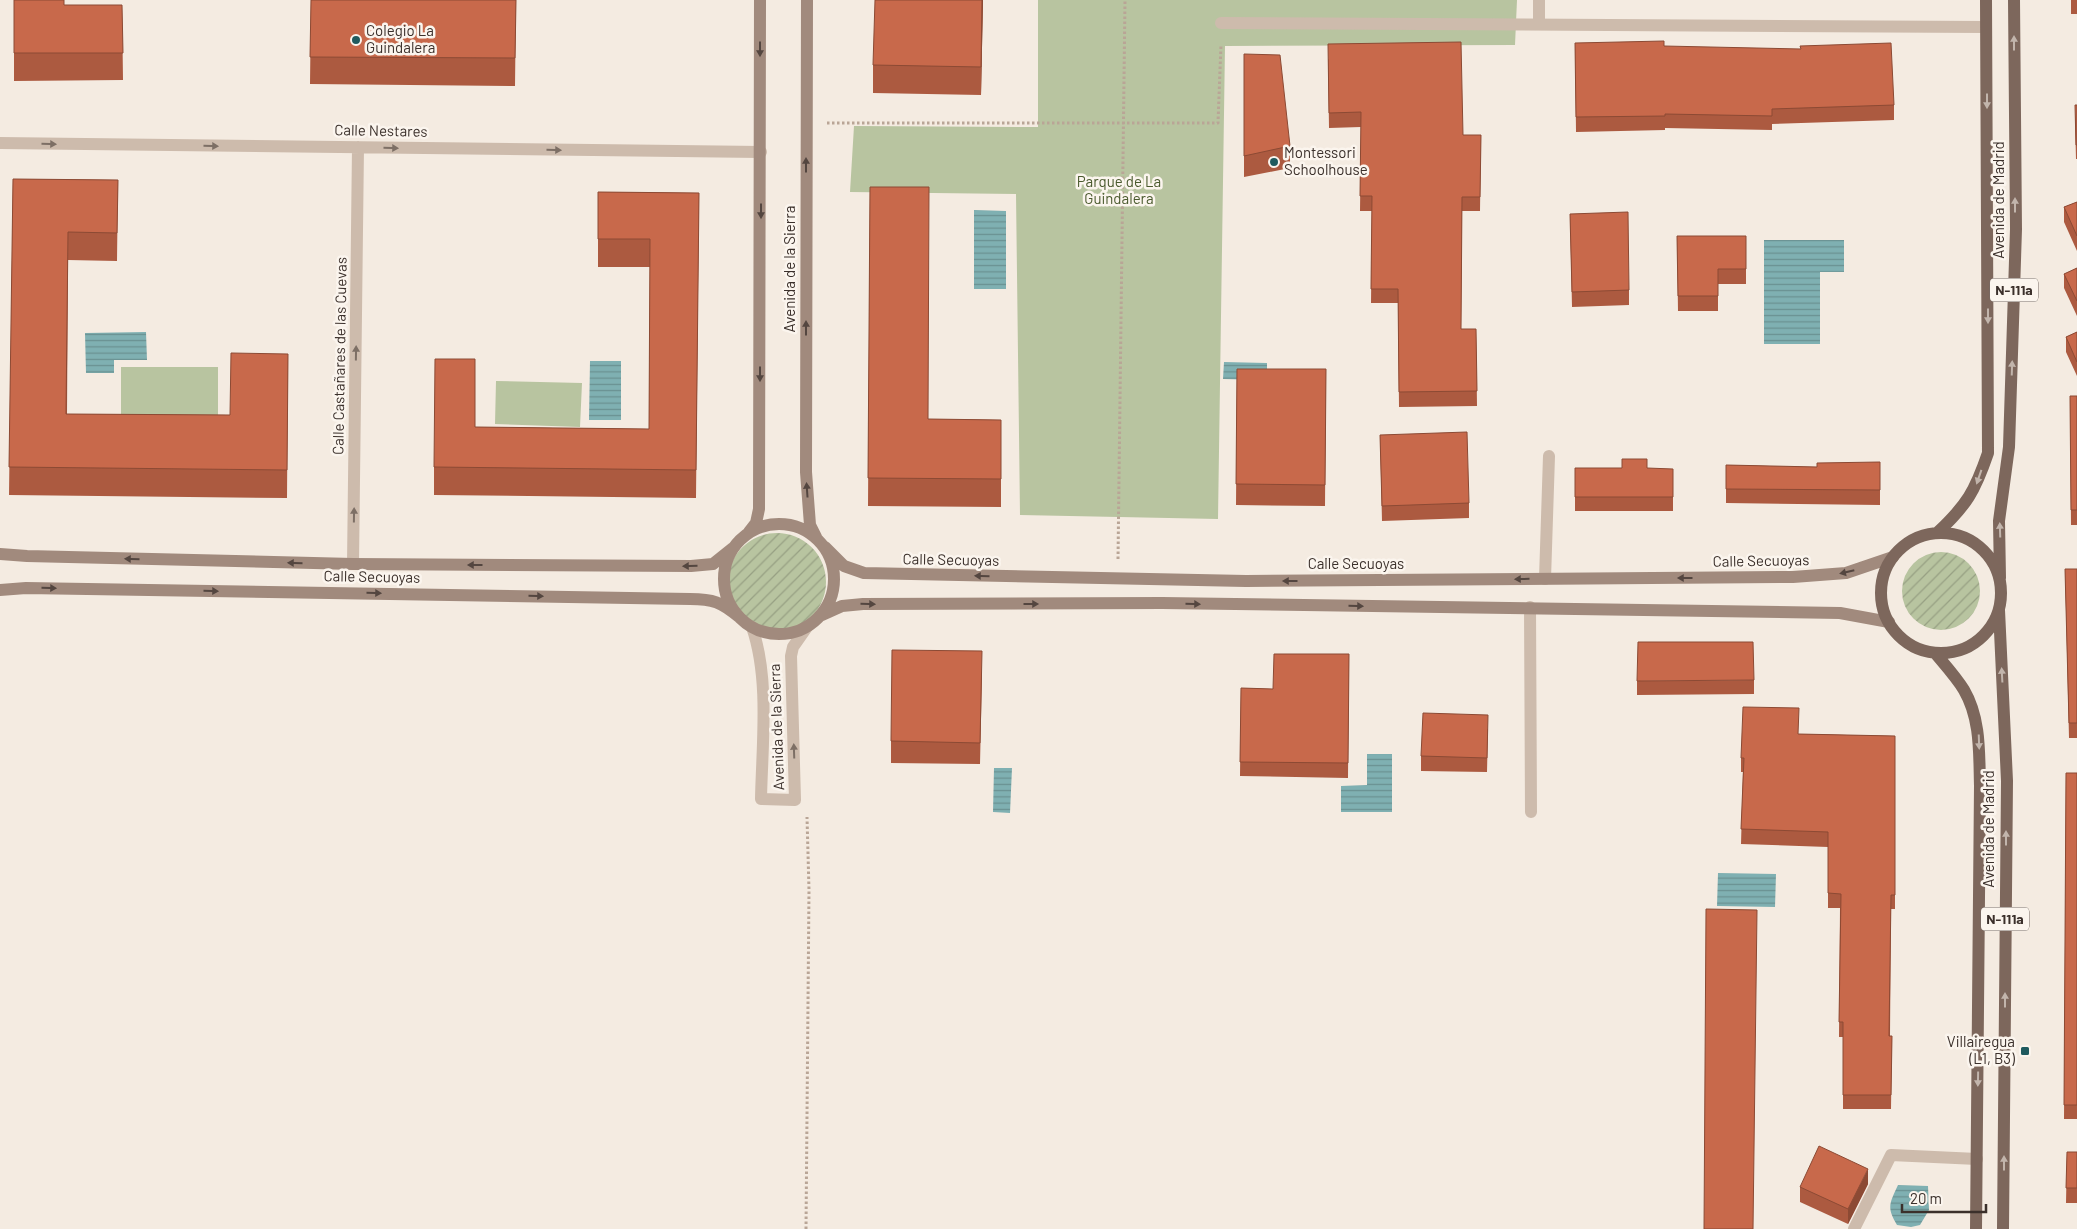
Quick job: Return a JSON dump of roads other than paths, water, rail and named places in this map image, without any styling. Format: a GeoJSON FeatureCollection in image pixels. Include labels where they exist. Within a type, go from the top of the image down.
{"type":"FeatureCollection","features":[{"type":"Feature","properties":{"kind":"main road","name":"Avenida de la Sierra"},"geometry":{"type":"LineString","coordinates":[[749,532],[756,524],[759,509],[760,0]]}},
{"type":"Feature","properties":{"kind":"main road","name":"Avenida de la Sierra"},"geometry":{"type":"LineString","coordinates":[[807,0],[806,472],[810,525],[816,537]]}},
{"type":"Feature","properties":{"kind":"main road","name":"Avenida de Madrid"},"geometry":{"type":"LineString","coordinates":[[1937,533],[1958,513],[1976,486],[1988,453],[1986,0]]}},
{"type":"Feature","properties":{"kind":"main road","name":"Avenida de Madrid"},"geometry":{"type":"LineString","coordinates":[[2000,578],[1999,521],[2010,439],[2016,230],[2014,0]]}},
{"type":"Feature","properties":{"kind":"main road"},"geometry":{"type":"LineString","coordinates":[[822,615],[831,599],[835,582],[833,563],[825,548],[816,537],[801,528],[784,523],[766,525],[749,532],[733,548],[726,565],[724,583],[728,601],[738,617],[752,628],[770,634],[789,633],[807,627],[822,615],[842,606],[863,604],[1162,603],[1530,607],[1840,613],[1889,622]]}},
{"type":"Feature","properties":{"kind":"main road","name":"N-111a"},"geometry":{"type":"LineString","coordinates":[[1937,533],[1953,534],[1969,540],[1988,556],[2000,578],[2002,594],[1999,610],[1990,628],[1975,643],[1956,651],[1935,653],[1917,648],[1900,637],[1889,622],[1882,606],[1881,589],[1885,572],[1893,557],[1905,545],[1920,537],[1937,533]]}},
{"type":"Feature","properties":{"kind":"main road","name":"Calle Secuoyas"},"geometry":{"type":"LineString","coordinates":[[0,554],[353,564],[691,566],[713,564],[733,548]]}},
{"type":"Feature","properties":{"kind":"main road","name":"Calle Secuoyas"},"geometry":{"type":"LineString","coordinates":[[825,548],[844,566],[864,574],[1246,581],[1793,578],[1846,573],[1893,557]]}},
{"type":"Feature","properties":{"kind":"main road","name":"Calle Secuoyas"},"geometry":{"type":"LineString","coordinates":[[0,590],[36,588],[705,599],[723,604],[738,617]]}},
{"type":"Feature","properties":{"kind":"main road","name":"Avenida de Madrid"},"geometry":{"type":"LineString","coordinates":[[1999,610],[2006,781],[2003,1229]]}},
{"type":"Feature","properties":{"kind":"main road","name":"Avenida de Madrid"},"geometry":{"type":"LineString","coordinates":[[1935,653],[1964,690],[1974,715],[1978,733],[1980,786],[1976,1229]]}},
{"type":"Feature","properties":{"kind":"street"},"geometry":{"type":"LineString","coordinates":[[1539,0],[1539,24]]}},
{"type":"Feature","properties":{"kind":"street"},"geometry":{"type":"LineString","coordinates":[[1221,23],[1986,27]]}},
{"type":"Feature","properties":{"kind":"street","name":"Calle Nestares"},"geometry":{"type":"LineString","coordinates":[[0,143],[761,152]]}},
{"type":"Feature","properties":{"kind":"street","name":"Calle Castañares de las Cuevas"},"geometry":{"type":"LineString","coordinates":[[353,564],[358,147]]}},
{"type":"Feature","properties":{"kind":"street"},"geometry":{"type":"LineString","coordinates":[[1545,579],[1549,456]]}},
{"type":"Feature","properties":{"kind":"street"},"geometry":{"type":"LineString","coordinates":[[1530,607],[1531,812]]}},
{"type":"Feature","properties":{"kind":"street","name":"Avenida de la Sierra"},"geometry":{"type":"LineString","coordinates":[[752,628],[761,668],[763,714],[761,799],[795,800],[791,656],[793,647],[807,627]]}},
{"type":"Feature","properties":{"kind":"street"},"geometry":{"type":"LineString","coordinates":[[1854,1229],[1891,1155],[1977,1158]]}},
{"type":"Feature","properties":{"kind":"water"},"geometry":{"type":"Polygon","coordinates":[[[974,210],[1006,211],[1006,289],[974,289],[974,210]]]}},
{"type":"Feature","properties":{"kind":"water"},"geometry":{"type":"Polygon","coordinates":[[[1764,240],[1844,240],[1844,272],[1820,272],[1820,344],[1764,344],[1764,240]]]}},
{"type":"Feature","properties":{"kind":"water"},"geometry":{"type":"Polygon","coordinates":[[[146,332],[147,360],[114,360],[114,373],[86,373],[85,333],[146,332]]]}},
{"type":"Feature","properties":{"kind":"water"},"geometry":{"type":"Polygon","coordinates":[[[590,361],[621,361],[621,420],[589,420],[590,361]]]}},
{"type":"Feature","properties":{"kind":"water"},"geometry":{"type":"Polygon","coordinates":[[[1224,362],[1267,363],[1267,380],[1223,379],[1224,362]]]}},
{"type":"Feature","properties":{"kind":"water"},"geometry":{"type":"Polygon","coordinates":[[[1367,754],[1392,754],[1392,812],[1341,812],[1341,786],[1367,785],[1367,754]]]}},
{"type":"Feature","properties":{"kind":"water"},"geometry":{"type":"Polygon","coordinates":[[[994,768],[1012,768],[1010,813],[993,812],[994,768]]]}},
{"type":"Feature","properties":{"kind":"water"},"geometry":{"type":"Polygon","coordinates":[[[1718,873],[1776,874],[1775,907],[1717,906],[1718,873]]]}},
{"type":"Feature","properties":{"kind":"water"},"geometry":{"type":"Polygon","coordinates":[[[1898,1185],[1928,1186],[1929,1210],[1920,1225],[1911,1227],[1897,1225],[1891,1214],[1890,1205],[1898,1185]]]}},
{"type":"Feature","properties":{"kind":"place","name":"Colegio La Guindalera"},"geometry":{"type":"Point","coordinates":[356,40]}},
{"type":"Feature","properties":{"kind":"place","name":"Montessori Schoolhouse"},"geometry":{"type":"Point","coordinates":[1274,162]}},
{"type":"Feature","properties":{"kind":"place","name":"Villairegua (L1, B3)"},"geometry":{"type":"Point","coordinates":[2025,1051]}},
{"type":"Feature","properties":{"kind":"park label","name":"Parque de La Guindalera"},"geometry":{"type":"Point","coordinates":[1119,190]}}]}
